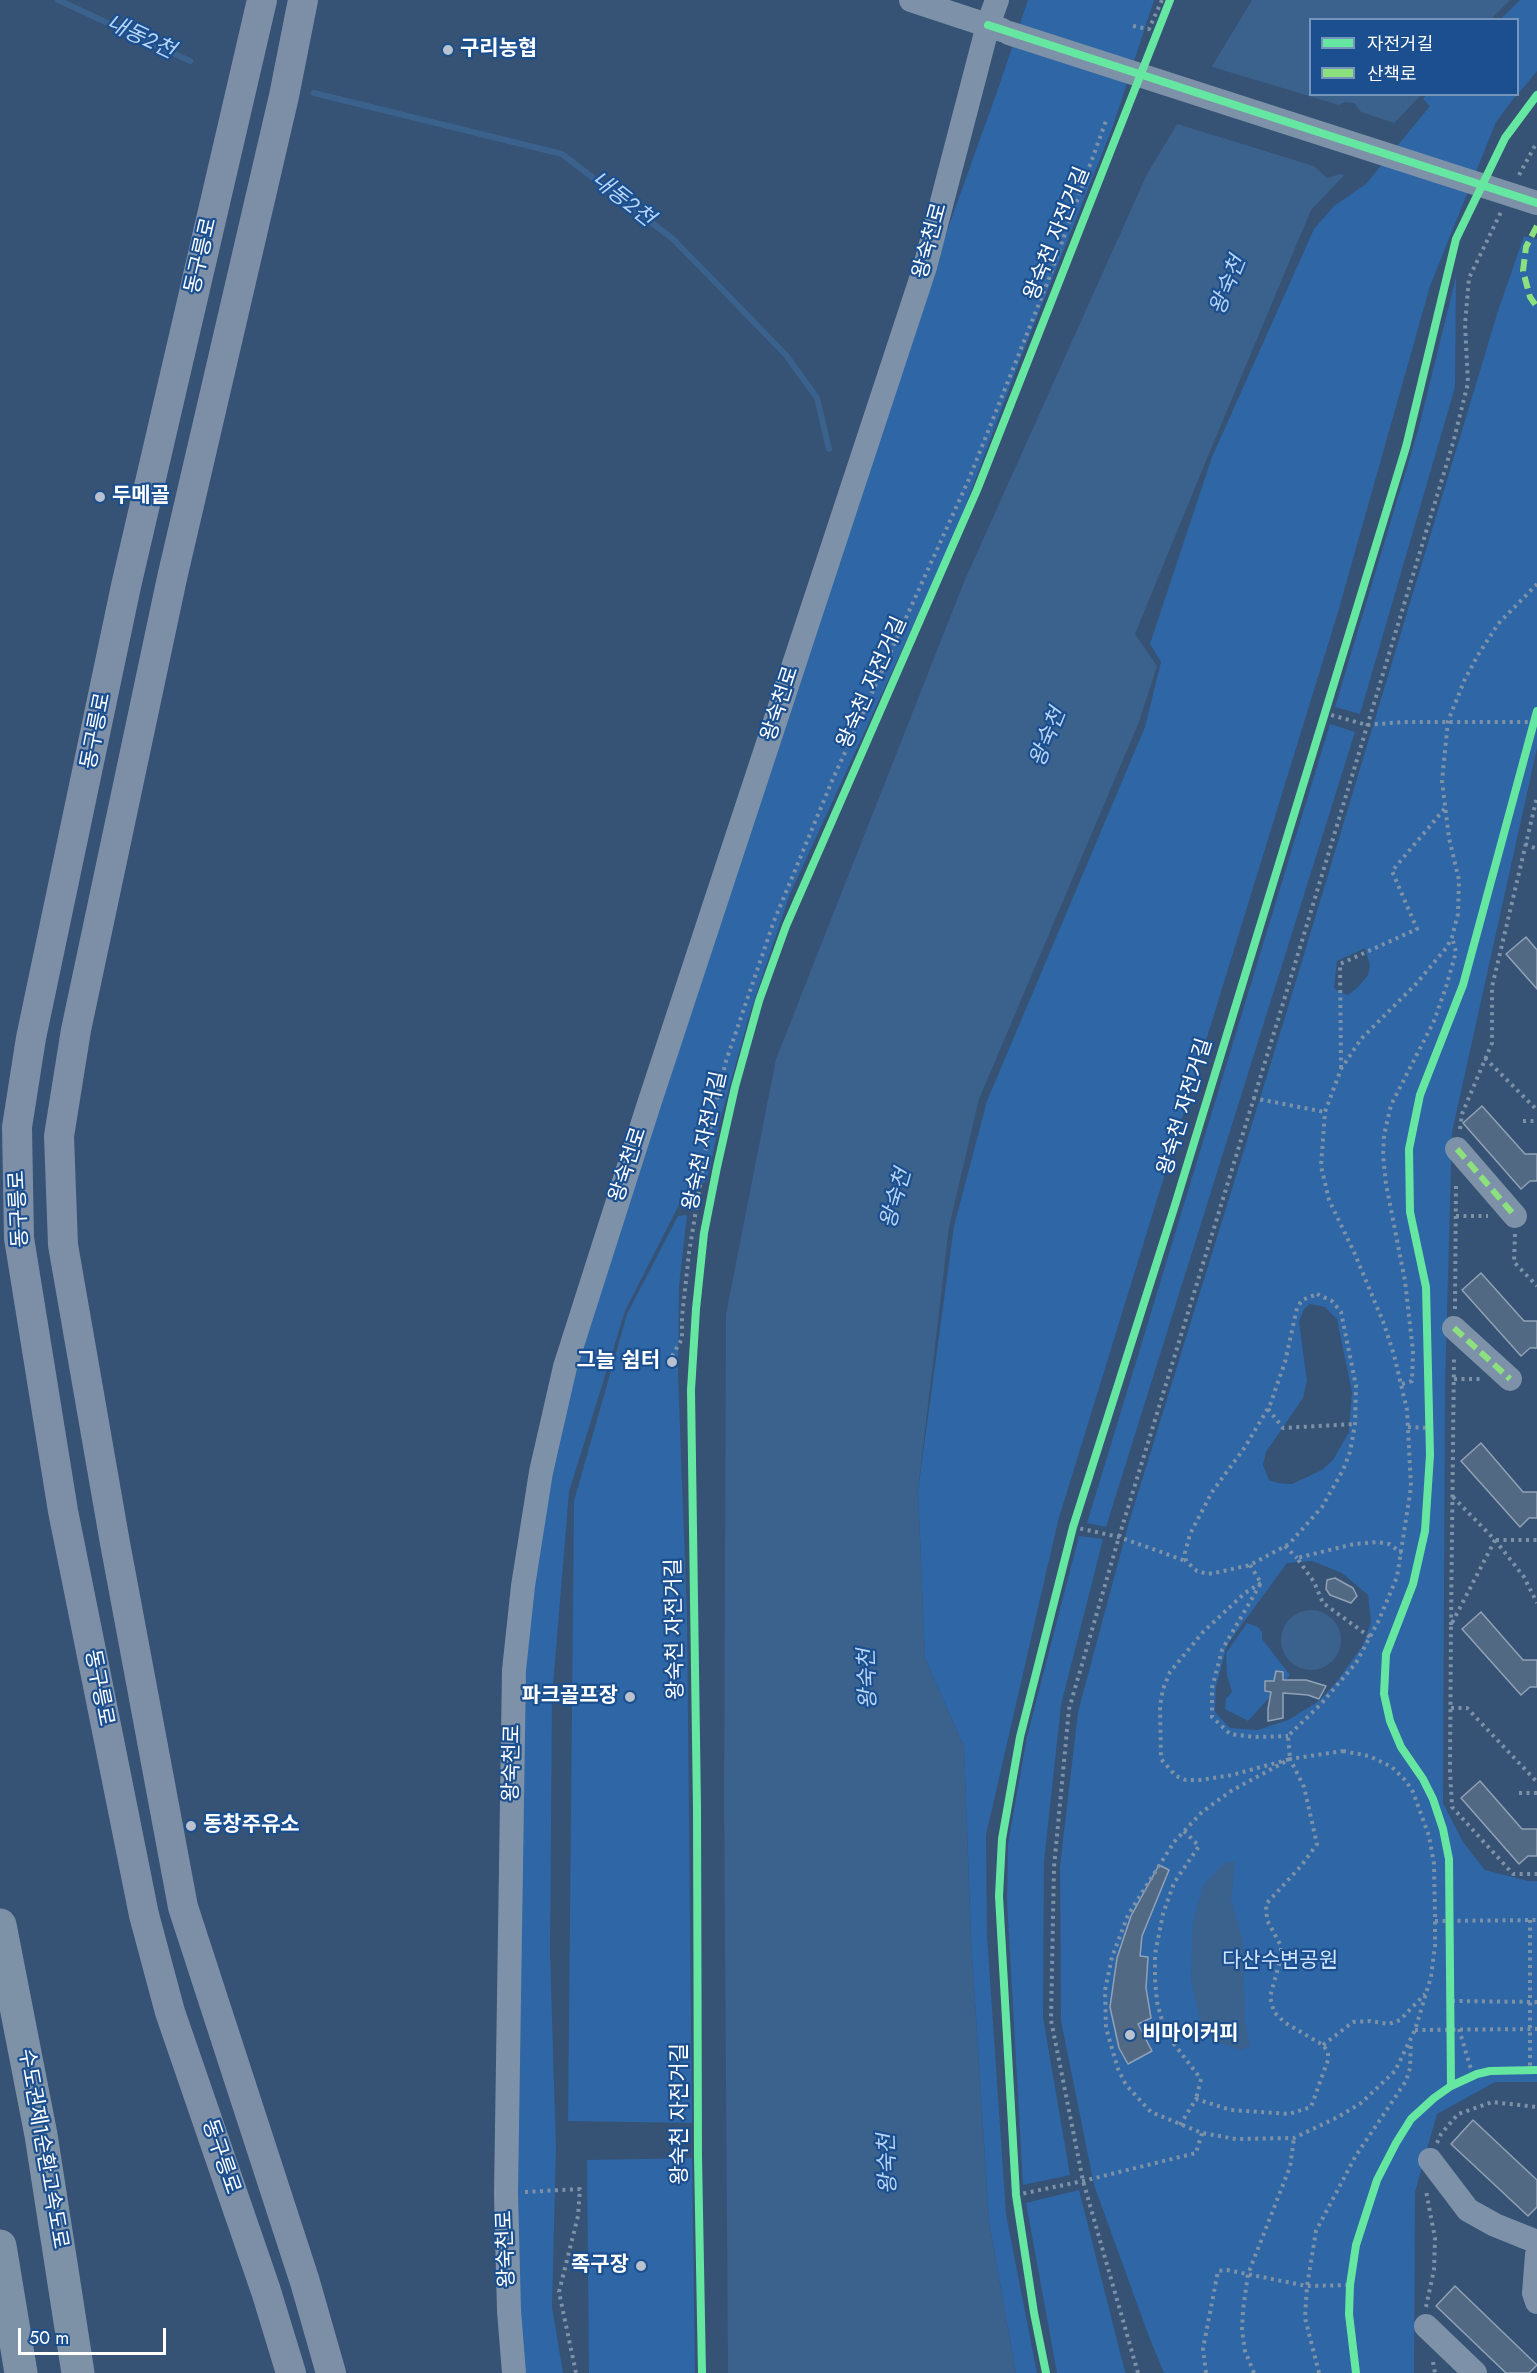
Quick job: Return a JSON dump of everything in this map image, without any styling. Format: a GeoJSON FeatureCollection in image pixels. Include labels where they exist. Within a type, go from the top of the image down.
{"type":"FeatureCollection","features":[{"type":"Feature","properties":{"kind":"highway","name":"수도권제1순환고속도로"},"geometry":{"type":"LineString","coordinates":[[0,1925],[41,2135],[78,2373]]}},
{"type":"Feature","properties":{"kind":"highway"},"geometry":{"type":"LineString","coordinates":[[0,2246],[21,2373]]}},
{"type":"Feature","properties":{"kind":"main road","name":"동구릉로"},"geometry":{"type":"LineString","coordinates":[[262,0],[126,586],[31,1038],[17,1127],[19,1238],[63,1511],[144,1915],[170,2012],[266,2291],[291,2373]]}},
{"type":"Feature","properties":{"kind":"main road","name":"동구릉로"},"geometry":{"type":"LineString","coordinates":[[303,0],[281,107],[172,578],[76,1030],[59,1136],[63,1245],[117,1555],[183,1907],[305,2282],[331,2373]]}},
{"type":"Feature","properties":{"kind":"street"},"geometry":{"type":"LineString","coordinates":[[911,0],[1537,203]]}},
{"type":"Feature","properties":{"kind":"street","name":"왕숙천로"},"geometry":{"type":"LineString","coordinates":[[514,2373],[509,2311],[506,2193],[514,1670],[523,1586],[541,1473],[565,1367],[925,267],[998,29],[997,0]]}},
{"type":"Feature","properties":{"kind":"street"},"geometry":{"type":"LineString","coordinates":[[1457,1149],[1515,1216]]}},
{"type":"Feature","properties":{"kind":"street"},"geometry":{"type":"LineString","coordinates":[[1454,1328],[1510,1380]]}},
{"type":"Feature","properties":{"kind":"street"},"geometry":{"type":"LineString","coordinates":[[1430,2160],[1468,2210],[1495,2225],[1537,2242]]}},
{"type":"Feature","properties":{"kind":"street"},"geometry":{"type":"LineString","coordinates":[[1537,2254],[1534,2293],[1537,2302]]}},
{"type":"Feature","properties":{"kind":"street"},"geometry":{"type":"LineString","coordinates":[[1426,2326],[1475,2373]]}},
{"type":"Feature","properties":{"kind":"path"},"geometry":{"type":"LineString","coordinates":[[1133,26],[1149,29],[1162,0]]}},
{"type":"Feature","properties":{"kind":"path"},"geometry":{"type":"LineString","coordinates":[[1157,33],[1170,0]]}},
{"type":"Feature","properties":{"kind":"path"},"geometry":{"type":"LineString","coordinates":[[672,1356],[682,1339],[689,1253],[707,1142],[726,1061],[774,921],[832,781],[969,479],[1048,281],[1107,118]]}},
{"type":"Feature","properties":{"kind":"path"},"geometry":{"type":"LineString","coordinates":[[1515,182],[1537,142]]}},
{"type":"Feature","properties":{"kind":"path"},"geometry":{"type":"LineString","coordinates":[[1137,2373],[1083,2181],[1052,2020],[1054,1867],[1069,1709],[1119,1537],[1453,443],[1468,383],[1465,324],[1470,278],[1505,203]]}},
{"type":"Feature","properties":{"kind":"path"},"geometry":{"type":"LineString","coordinates":[[1261,1583],[1222,1650],[1212,1688],[1212,1717],[1230,1734],[1254,1737],[1288,1736],[1321,1704],[1356,1663],[1370,1637],[1397,1577],[1411,1487],[1408,1427],[1402,1384],[1384,1324],[1329,1200],[1321,1166],[1325,1112],[1341,1069],[1361,1039],[1416,984],[1447,947],[1452,937],[1458,914],[1459,880],[1449,838],[1442,781],[1448,721],[1478,655],[1498,624],[1537,584]]}},
{"type":"Feature","properties":{"kind":"path"},"geometry":{"type":"LineString","coordinates":[[1321,724],[1327,702]]}},
{"type":"Feature","properties":{"kind":"path"},"geometry":{"type":"LineString","coordinates":[[1531,733],[1537,711]]}},
{"type":"Feature","properties":{"kind":"path"},"geometry":{"type":"LineString","coordinates":[[1324,713],[1368,725],[1448,721],[1535,722]]}},
{"type":"Feature","properties":{"kind":"path"},"geometry":{"type":"LineString","coordinates":[[1537,796],[1492,987],[1492,1042],[1462,1114],[1457,1149],[1451,1625],[1452,1807],[1513,1874],[1537,1874]]}},
{"type":"Feature","properties":{"kind":"path"},"geometry":{"type":"LineString","coordinates":[[1341,1069],[1340,964],[1417,929],[1392,871],[1446,807]]}},
{"type":"Feature","properties":{"kind":"path"},"geometry":{"type":"LineString","coordinates":[[1525,844],[1537,849]]}},
{"type":"Feature","properties":{"kind":"path"},"geometry":{"type":"LineString","coordinates":[[1402,1384],[1412,1381],[1413,1351],[1405,1281],[1386,1184],[1383,1155],[1384,1135],[1390,1106],[1434,1021],[1446,987],[1456,952],[1452,937]]}},
{"type":"Feature","properties":{"kind":"path"},"geometry":{"type":"LineString","coordinates":[[1485,1058],[1537,1110]]}},
{"type":"Feature","properties":{"kind":"path"},"geometry":{"type":"LineString","coordinates":[[1253,1098],[1325,1112]]}},
{"type":"Feature","properties":{"kind":"path"},"geometry":{"type":"LineString","coordinates":[[1523,1121],[1537,1121]]}},
{"type":"Feature","properties":{"kind":"path"},"geometry":{"type":"LineString","coordinates":[[1515,1216],[1514,1262],[1537,1286]]}},
{"type":"Feature","properties":{"kind":"path"},"geometry":{"type":"LineString","coordinates":[[1073,1527],[1137,1542],[1186,1561],[1197,1571],[1208,1574],[1250,1565],[1285,1546],[1311,1520],[1334,1488],[1350,1452],[1355,1424],[1356,1386],[1341,1312],[1332,1301],[1317,1294],[1302,1300],[1285,1362],[1268,1408],[1245,1447],[1208,1500],[1190,1534],[1185,1553],[1186,1561]]}},
{"type":"Feature","properties":{"kind":"path"},"geometry":{"type":"LineString","coordinates":[[1268,1408],[1283,1428],[1355,1424]]}},
{"type":"Feature","properties":{"kind":"path"},"geometry":{"type":"LineString","coordinates":[[1429,1416],[1430,1437]]}},
{"type":"Feature","properties":{"kind":"path"},"geometry":{"type":"LineString","coordinates":[[1408,1427],[1430,1428]]}},
{"type":"Feature","properties":{"kind":"path"},"geometry":{"type":"LineString","coordinates":[[1452,1497],[1495,1540],[1524,1577],[1537,1603]]}},
{"type":"Feature","properties":{"kind":"path"},"geometry":{"type":"LineString","coordinates":[[1070,1538],[1076,1516]]}},
{"type":"Feature","properties":{"kind":"path"},"geometry":{"type":"LineString","coordinates":[[1495,1540],[1537,1540]]}},
{"type":"Feature","properties":{"kind":"path"},"geometry":{"type":"LineString","coordinates":[[1451,1625],[1495,1540]]}},
{"type":"Feature","properties":{"kind":"path"},"geometry":{"type":"LineString","coordinates":[[1297,1558],[1354,1544],[1377,1542],[1389,1544],[1402,1553]]}},
{"type":"Feature","properties":{"kind":"path"},"geometry":{"type":"LineString","coordinates":[[1285,1546],[1297,1558],[1314,1582],[1323,1603],[1370,1637]]}},
{"type":"Feature","properties":{"kind":"path"},"geometry":{"type":"LineString","coordinates":[[1250,1565],[1261,1583]]}},
{"type":"Feature","properties":{"kind":"path"},"geometry":{"type":"LineString","coordinates":[[1261,1583],[1245,1593],[1203,1632],[1170,1672],[1163,1689],[1160,1706],[1161,1759],[1176,1776],[1186,1780],[1232,1774],[1290,1759],[1343,1751],[1357,1752],[1392,1767],[1406,1781],[1419,1806],[1429,1836],[1434,1864],[1435,1946],[1426,1993],[1415,2030],[1395,2071],[1361,2103],[1294,2138],[1236,2139],[1202,2133],[1151,2112],[1126,2085],[1112,2052],[1106,2028],[1106,1990],[1112,1957],[1128,1915],[1152,1873],[1184,1831],[1202,1812],[1231,1791],[1290,1759]]}},
{"type":"Feature","properties":{"kind":"path"},"geometry":{"type":"LineString","coordinates":[[1451,1708],[1467,1708],[1537,1782]]}},
{"type":"Feature","properties":{"kind":"path"},"geometry":{"type":"LineString","coordinates":[[1196,2099],[1231,2110],[1289,2114],[1311,2107],[1328,2060],[1328,2052],[1323,2045],[1284,2022],[1274,2012],[1270,1997],[1281,1957],[1281,1946],[1267,1920],[1266,1904],[1301,1866],[1317,1844],[1304,1787],[1290,1759],[1288,1736]]}},
{"type":"Feature","properties":{"kind":"path"},"geometry":{"type":"LineString","coordinates":[[1519,1793],[1537,1793]]}},
{"type":"Feature","properties":{"kind":"path"},"geometry":{"type":"LineString","coordinates":[[1180,2125],[1196,2099],[1201,2079],[1174,2044],[1163,2024],[1157,2002],[1155,1954],[1163,1914],[1174,1883],[1199,1846],[1184,1831]]}},
{"type":"Feature","properties":{"kind":"path"},"geometry":{"type":"LineString","coordinates":[[1450,1911],[1451,1932]]}},
{"type":"Feature","properties":{"kind":"path"},"geometry":{"type":"LineString","coordinates":[[1530,1920],[1530,2070]]}},
{"type":"Feature","properties":{"kind":"path"},"geometry":{"type":"LineString","coordinates":[[1435,1921],[1537,1920]]}},
{"type":"Feature","properties":{"kind":"path"},"geometry":{"type":"LineString","coordinates":[[1452,1989],[1452,2010]]}},
{"type":"Feature","properties":{"kind":"path"},"geometry":{"type":"LineString","coordinates":[[1323,2045],[1353,2022],[1370,2021],[1389,2024],[1400,2020],[1426,1993]]}},
{"type":"Feature","properties":{"kind":"path"},"geometry":{"type":"LineString","coordinates":[[1452,2001],[1537,2002]]}},
{"type":"Feature","properties":{"kind":"path"},"geometry":{"type":"LineString","coordinates":[[1452,2020],[1473,2076]]}},
{"type":"Feature","properties":{"kind":"path"},"geometry":{"type":"LineString","coordinates":[[1452,2041],[1456,2029]]}},
{"type":"Feature","properties":{"kind":"path"},"geometry":{"type":"LineString","coordinates":[[1415,2030],[1537,2029]]}},
{"type":"Feature","properties":{"kind":"path"},"geometry":{"type":"LineString","coordinates":[[1319,2373],[1305,2318],[1307,2286],[1316,2232],[1355,2157],[1406,2082],[1410,2068],[1411,2038]]}},
{"type":"Feature","properties":{"kind":"path"},"geometry":{"type":"LineString","coordinates":[[1462,2081],[1484,2072]]}},
{"type":"Feature","properties":{"kind":"path"},"geometry":{"type":"LineString","coordinates":[[1016,2195],[1114,2174],[1196,2153],[1202,2133]]}},
{"type":"Feature","properties":{"kind":"path"},"geometry":{"type":"LineString","coordinates":[[1254,2373],[1245,2351],[1242,2330],[1248,2274],[1290,2167],[1294,2138]]}},
{"type":"Feature","properties":{"kind":"path"},"geometry":{"type":"LineString","coordinates":[[1016,2184],[1018,2206]]}},
{"type":"Feature","properties":{"kind":"path"},"geometry":{"type":"LineString","coordinates":[[549,2190],[580,2189],[578,2216],[559,2292],[576,2373]]}},
{"type":"Feature","properties":{"kind":"path"},"geometry":{"type":"LineString","coordinates":[[1206,2373],[1203,2349],[1218,2271],[1227,2270],[1307,2286],[1350,2285]]}},
{"type":"Feature","properties":{"kind":"path"},"geometry":{"type":"LineString","coordinates":[[1350,2295],[1351,2275]]}},
{"type":"Feature","properties":{"kind":"green space"},"geometry":{"type":"Polygon","coordinates":[[[1028,0],[1154,0],[1113,126],[1020,360],[953,539],[790,894],[750,1013],[719,1124],[707,1181],[686,1191],[625,1311],[569,1492],[552,1698],[550,1953],[556,2148],[552,2307],[563,2373],[522,2373],[514,2306],[519,1685],[566,1384],[933,270],[1028,0]]]}},
{"type":"Feature","properties":{"kind":"green space"},"geometry":{"type":"Polygon","coordinates":[[[1520,0],[1537,0],[1537,71],[1519,93],[1519,18],[1502,18],[1520,0]]]}},
{"type":"Feature","properties":{"kind":"green space"},"geometry":{"type":"Polygon","coordinates":[[[1425,96],[1516,96],[1496,122],[1430,286],[1338,612],[1058,1521],[986,1835],[987,1935],[1006,2214],[1037,2373],[1016,2373],[989,2222],[971,1939],[964,1747],[925,1658],[918,1490],[954,1226],[987,1101],[1145,727],[1161,662],[1150,644],[1212,457],[1314,229],[1334,206],[1366,184],[1430,106],[1423,99],[1425,96]]]}},
{"type":"Feature","properties":{"kind":"green space","name":"다산수변공원"},"geometry":{"type":"Polygon","coordinates":[[[1524,236],[1537,239],[1537,748],[1452,1132],[1445,1386],[1443,1803],[1463,1842],[1485,1870],[1528,1881],[1537,1881],[1537,2082],[1495,2082],[1437,2114],[1415,2192],[1414,2373],[1164,2373],[1094,2185],[1061,2021],[1060,1866],[1078,1712],[1129,1522],[1286,1014],[1498,311],[1524,236]],[[1365,948],[1337,961],[1334,988],[1340,992],[1348,995],[1368,975],[1370,966],[1365,948]],[[1310,1304],[1304,1309],[1299,1322],[1307,1381],[1303,1398],[1266,1452],[1263,1465],[1269,1480],[1278,1483],[1292,1484],[1322,1470],[1333,1460],[1349,1432],[1352,1392],[1337,1319],[1325,1307],[1310,1304]],[[1312,1561],[1287,1563],[1227,1645],[1216,1687],[1215,1712],[1230,1728],[1258,1730],[1288,1720],[1319,1701],[1338,1680],[1363,1645],[1371,1622],[1368,1595],[1342,1573],[1312,1561]]]}},
{"type":"Feature","properties":{"kind":"green space"},"geometry":{"type":"Polygon","coordinates":[[[1456,277],[1455,387],[1360,714],[1335,707],[1419,427],[1456,277]]]}},
{"type":"Feature","properties":{"kind":"green space"},"geometry":{"type":"Polygon","coordinates":[[[1330,724],[1355,732],[1106,1527],[1087,1523],[1330,724]]]}},
{"type":"Feature","properties":{"kind":"green space","name":"파크골프장"},"geometry":{"type":"Polygon","coordinates":[[[687,1215],[679,1286],[678,1374],[687,1616],[692,2123],[568,2121],[574,1501],[627,1314],[678,1216],[687,1215]]]}},
{"type":"Feature","properties":{"kind":"green space"},"geometry":{"type":"Polygon","coordinates":[[[1079,1536],[1103,1539],[1061,1705],[1044,1862],[1043,2017],[1070,2175],[1023,2185],[1007,1901],[1008,1844],[1027,1737],[1079,1536]]]}},
{"type":"Feature","properties":{"kind":"green space"},"geometry":{"type":"Polygon","coordinates":[[[1247,1623],[1258,1627],[1262,1632],[1262,1639],[1290,1675],[1248,1721],[1225,1709],[1226,1699],[1232,1692],[1227,1675],[1226,1653],[1247,1623]]]}},
{"type":"Feature","properties":{"kind":"green space","name":"족구장"},"geometry":{"type":"Polygon","coordinates":[[[692,2158],[695,2373],[589,2373],[587,2160],[692,2158]]]}},
{"type":"Feature","properties":{"kind":"green space"},"geometry":{"type":"Polygon","coordinates":[[[1079,2190],[1126,2373],[1057,2373],[1026,2203],[1079,2190]]]}},
{"type":"Feature","properties":{"kind":"water","name":"왕숙천"},"geometry":{"type":"Polygon","coordinates":[[[1252,0],[1510,0],[1492,18],[1309,18],[1309,96],[1420,96],[1311,210],[1208,456],[1135,634],[1157,666],[1139,722],[979,1099],[949,1227],[918,1490],[925,1658],[964,1747],[971,1939],[989,2222],[1016,2373],[728,2373],[724,1801],[726,1314],[776,1059],[964,582],[1147,174],[1252,0]]]}},
{"type":"Feature","properties":{"kind":"water"},"geometry":{"type":"Polygon","coordinates":[[[1305,1610],[1317,1610],[1328,1615],[1336,1623],[1341,1640],[1339,1652],[1328,1665],[1317,1670],[1305,1670],[1294,1665],[1286,1657],[1281,1646],[1281,1634],[1286,1623],[1294,1615],[1305,1610]]]}},
{"type":"Feature","properties":{"kind":"water"},"geometry":{"type":"Polygon","coordinates":[[[1226,1862],[1235,1862],[1231,1899],[1243,1942],[1245,2022],[1250,2046],[1241,2050],[1221,2043],[1201,2025],[1191,1979],[1193,1921],[1204,1884],[1226,1862]]]}},
{"type":"Feature","properties":{"kind":"pier"},"geometry":{"type":"Polygon","coordinates":[[[1209,66],[1339,105],[1345,102],[1354,103],[1361,112],[1397,124],[1347,176],[1340,174],[1327,178],[1314,166],[1174,123],[1209,66]]]}},
{"type":"Feature","properties":{"kind":"building"},"geometry":{"type":"Polygon","coordinates":[[[1526,937],[1537,950],[1537,989],[1506,954],[1526,937]]]}},
{"type":"Feature","properties":{"kind":"building"},"geometry":{"type":"Polygon","coordinates":[[[1482,1106],[1525,1154],[1537,1154],[1537,1181],[1530,1181],[1521,1189],[1463,1123],[1482,1106]]]}},
{"type":"Feature","properties":{"kind":"building"},"geometry":{"type":"Polygon","coordinates":[[[1481,1273],[1524,1321],[1537,1321],[1537,1348],[1530,1348],[1521,1356],[1462,1290],[1481,1273]]]}},
{"type":"Feature","properties":{"kind":"building"},"geometry":{"type":"Polygon","coordinates":[[[1481,1443],[1523,1492],[1537,1492],[1537,1518],[1529,1518],[1520,1527],[1461,1461],[1481,1443]]]}},
{"type":"Feature","properties":{"kind":"building"},"geometry":{"type":"Polygon","coordinates":[[[1335,1578],[1353,1588],[1357,1596],[1351,1603],[1330,1595],[1326,1589],[1327,1580],[1335,1578]]]}},
{"type":"Feature","properties":{"kind":"building"},"geometry":{"type":"Polygon","coordinates":[[[1481,1612],[1523,1660],[1537,1660],[1537,1687],[1530,1687],[1521,1695],[1462,1629],[1481,1612]]]}},
{"type":"Feature","properties":{"kind":"building"},"geometry":{"type":"Polygon","coordinates":[[[1276,1671],[1283,1672],[1283,1680],[1306,1680],[1326,1686],[1319,1699],[1308,1695],[1283,1693],[1283,1718],[1268,1721],[1271,1692],[1265,1691],[1265,1681],[1274,1681],[1276,1671]]]}},
{"type":"Feature","properties":{"kind":"building"},"geometry":{"type":"Polygon","coordinates":[[[1480,1781],[1522,1829],[1537,1829],[1537,1856],[1528,1856],[1519,1864],[1461,1798],[1480,1781]]]}},
{"type":"Feature","properties":{"kind":"building"},"geometry":{"type":"Polygon","coordinates":[[[1159,1865],[1169,1870],[1142,1936],[1140,1956],[1148,1957],[1146,1988],[1151,2018],[1138,2024],[1152,2051],[1128,2064],[1119,2048],[1110,2007],[1117,1958],[1131,1916],[1159,1865]]]}},
{"type":"Feature","properties":{"kind":"building"},"geometry":{"type":"Polygon","coordinates":[[[1473,2120],[1537,2180],[1537,2207],[1528,2216],[1451,2144],[1473,2120]]]}},
{"type":"Feature","properties":{"kind":"building"},"geometry":{"type":"Polygon","coordinates":[[[1455,2286],[1537,2365],[1529,2373],[1506,2373],[1436,2306],[1455,2286]]]}},
{"type":"Feature","properties":{"kind":"waterway","name":"내동2천"},"geometry":{"type":"LineString","coordinates":[[58,0],[190,61]]}},
{"type":"Feature","properties":{"kind":"waterway","name":"내동2천"},"geometry":{"type":"LineString","coordinates":[[314,93],[562,154],[673,239],[786,355],[817,398],[829,449]]}},
{"type":"Feature","properties":{"kind":"marked path"},"geometry":{"type":"LineString","coordinates":[[1537,226],[1526,247],[1523,271],[1530,297],[1537,307]]}},
{"type":"Feature","properties":{"kind":"marked path"},"geometry":{"type":"LineString","coordinates":[[1457,1149],[1515,1216]]}},
{"type":"Feature","properties":{"kind":"marked path"},"geometry":{"type":"LineString","coordinates":[[1454,1328],[1510,1379]]}},
{"type":"Feature","properties":{"kind":"cycle path","name":"왕숙천 자전거길"},"geometry":{"type":"LineString","coordinates":[[702,2373],[691,1390],[704,1233],[717,1167],[735,1087],[759,1001],[786,926],[977,490],[1170,0]]}},
{"type":"Feature","properties":{"kind":"cycle path"},"geometry":{"type":"LineString","coordinates":[[988,25],[1537,203]]}},
{"type":"Feature","properties":{"kind":"cycle path","name":"왕숙천 자전거길"},"geometry":{"type":"LineString","coordinates":[[1046,2373],[1034,2313],[1016,2195],[999,1896],[1002,1839],[1020,1737],[1073,1527],[1175,1205],[1406,447],[1456,239],[1505,138],[1537,95]]}},
{"type":"Feature","properties":{"kind":"cycle path"},"geometry":{"type":"LineString","coordinates":[[1451,2086],[1449,1859],[1443,1829],[1433,1799],[1423,1779],[1401,1747],[1390,1721],[1384,1694],[1386,1654],[1413,1584],[1425,1531],[1430,1455],[1426,1287],[1410,1212],[1409,1149],[1420,1095],[1463,985],[1537,711]]}},
{"type":"Feature","properties":{"kind":"cycle path"},"geometry":{"type":"LineString","coordinates":[[1356,2373],[1349,2314],[1350,2285],[1356,2245],[1377,2180],[1396,2143],[1411,2119],[1451,2086],[1477,2074],[1490,2071],[1537,2070]]}},
{"type":"Feature","properties":{"kind":"place","name":"구리농협"},"geometry":{"type":"Point","coordinates":[448,50]}},
{"type":"Feature","properties":{"kind":"place","name":"두메골"},"geometry":{"type":"Point","coordinates":[100,497]}},
{"type":"Feature","properties":{"kind":"place","name":"그늘 쉼터"},"geometry":{"type":"Point","coordinates":[672,1362]}},
{"type":"Feature","properties":{"kind":"place","name":"파크골프장"},"geometry":{"type":"Point","coordinates":[630,1697]}},
{"type":"Feature","properties":{"kind":"place","name":"동창주유소"},"geometry":{"type":"Point","coordinates":[191,1826]}},
{"type":"Feature","properties":{"kind":"place","name":"비마이커피"},"geometry":{"type":"Point","coordinates":[1130,2035]}},
{"type":"Feature","properties":{"kind":"place","name":"족구장"},"geometry":{"type":"Point","coordinates":[641,2266]}}]}
